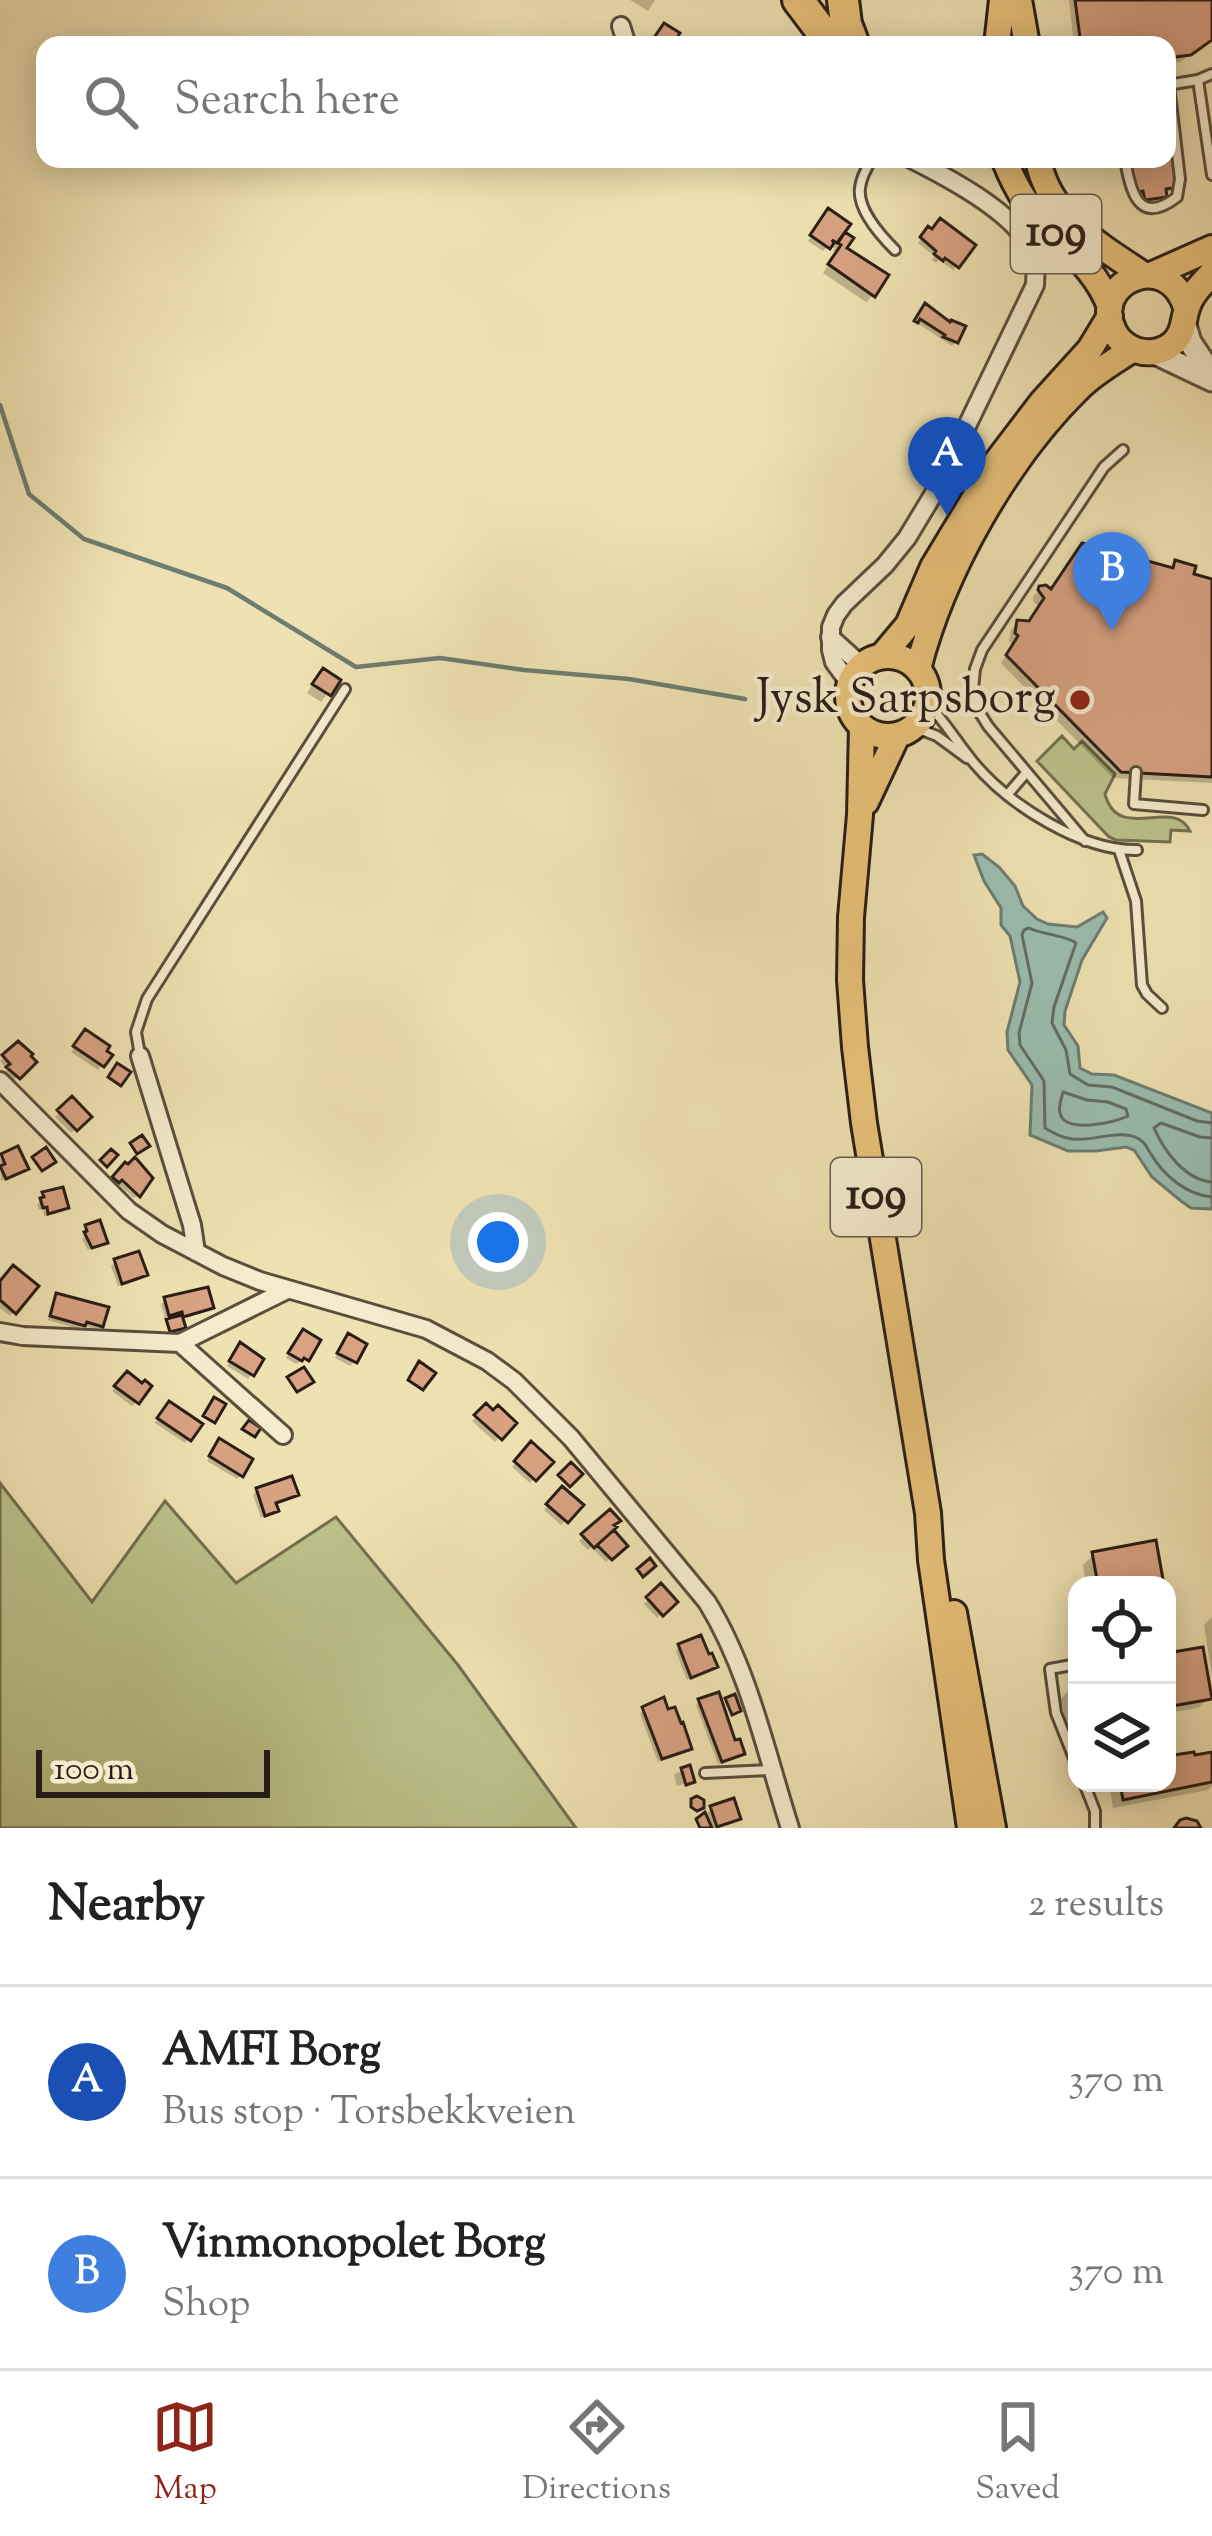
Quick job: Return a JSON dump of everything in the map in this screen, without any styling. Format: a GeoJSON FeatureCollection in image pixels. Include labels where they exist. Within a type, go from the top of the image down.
{"type":"FeatureCollection","features":[{"type":"Feature","properties":{"kind":"highway"},"geometry":{"type":"LineString","coordinates":[[797,0],[826,36]]}},
{"type":"Feature","properties":{"kind":"highway"},"geometry":{"type":"LineString","coordinates":[[843,0],[851,36]]}},
{"type":"Feature","properties":{"kind":"main road"},"geometry":{"type":"LineString","coordinates":[[998,36],[1002,0]]}},
{"type":"Feature","properties":{"kind":"main road"},"geometry":{"type":"LineString","coordinates":[[1019,0],[1025,36]]}},
{"type":"Feature","properties":{"kind":"main road","name":"109"},"geometry":{"type":"LineString","coordinates":[[1009,168],[1027,202],[1104,290],[1117,336],[1143,351]]}},
{"type":"Feature","properties":{"kind":"main road","name":"109"},"geometry":{"type":"LineString","coordinates":[[1040,168],[1057,205],[1106,252],[1177,287],[1186,316]]}},
{"type":"Feature","properties":{"kind":"main road","name":"109"},"geometry":{"type":"LineString","coordinates":[[970,1828],[928,1513],[854,1048],[851,917],[862,727],[849,707],[864,669],[908,625],[942,550],[997,461],[1090,349],[1122,285],[1212,248]]}},
{"type":"Feature","properties":{"kind":"main road"},"geometry":{"type":"LineString","coordinates":[[918,669],[951,573],[1024,453],[1081,386],[1143,351],[1173,344],[1212,273]]}},
{"type":"Feature","properties":{"kind":"main road"},"geometry":{"type":"LineString","coordinates":[[864,669],[895,656],[907,661],[918,669],[928,704]]}},
{"type":"Feature","properties":{"kind":"main road","name":"109"},"geometry":{"type":"LineString","coordinates":[[860,815],[905,731],[923,717],[928,704]]}},
{"type":"Feature","properties":{"kind":"main road"},"geometry":{"type":"LineString","coordinates":[[862,727],[873,734],[905,731]]}},
{"type":"Feature","properties":{"kind":"main road","name":"109"},"geometry":{"type":"LineString","coordinates":[[928,1513],[943,1555],[993,1828]]}},
{"type":"Feature","properties":{"kind":"street"},"geometry":{"type":"LineString","coordinates":[[621,26],[624,36]]}},
{"type":"Feature","properties":{"kind":"street"},"geometry":{"type":"LineString","coordinates":[[864,669],[830,638],[831,627],[844,604],[907,538],[936,490],[1035,285],[1033,251],[1018,232],[956,181],[929,168]]}},
{"type":"Feature","properties":{"kind":"street"},"geometry":{"type":"LineString","coordinates":[[1186,316],[1190,342],[1212,378]]}},
{"type":"Feature","properties":{"kind":"street"},"geometry":{"type":"LineString","coordinates":[[1143,351],[1212,378]]}},
{"type":"Feature","properties":{"kind":"street"},"geometry":{"type":"LineString","coordinates":[[140,1056],[196,1252]]}},
{"type":"Feature","properties":{"kind":"street"},"geometry":{"type":"LineString","coordinates":[[0,1082],[129,1211],[162,1234],[224,1266],[287,1290],[426,1329],[487,1361],[542,1407],[707,1602],[730,1644],[790,1828]]}},
{"type":"Feature","properties":{"kind":"street"},"geometry":{"type":"LineString","coordinates":[[0,1332],[180,1342],[287,1290]]}},
{"type":"Feature","properties":{"kind":"street"},"geometry":{"type":"LineString","coordinates":[[180,1342],[283,1435]]}},
{"type":"Feature","properties":{"kind":"lane"},"geometry":{"type":"LineString","coordinates":[[1176,84],[1212,74]]}},
{"type":"Feature","properties":{"kind":"lane"},"geometry":{"type":"LineString","coordinates":[[1198,80],[1212,175]]}},
{"type":"Feature","properties":{"kind":"lane"},"geometry":{"type":"LineString","coordinates":[[1126,168],[1136,201],[1149,207],[1167,204],[1177,197],[1180,179],[1176,148]]}},
{"type":"Feature","properties":{"kind":"lane"},"geometry":{"type":"LineString","coordinates":[[868,168],[860,187],[861,199],[895,250]]}},
{"type":"Feature","properties":{"kind":"lane"},"geometry":{"type":"LineString","coordinates":[[1085,841],[988,726],[978,710],[974,669],[1000,621],[1096,480],[1123,450]]}},
{"type":"Feature","properties":{"kind":"lane"},"geometry":{"type":"LineString","coordinates":[[140,1056],[136,1032],[147,998],[345,689]]}},
{"type":"Feature","properties":{"kind":"lane"},"geometry":{"type":"LineString","coordinates":[[928,704],[973,762]]}},
{"type":"Feature","properties":{"kind":"lane"},"geometry":{"type":"LineString","coordinates":[[905,731],[937,736],[1007,795],[1085,841],[1137,850]]}},
{"type":"Feature","properties":{"kind":"lane"},"geometry":{"type":"LineString","coordinates":[[1136,772],[1134,804],[1203,810]]}},
{"type":"Feature","properties":{"kind":"lane"},"geometry":{"type":"LineString","coordinates":[[1007,795],[1027,773]]}},
{"type":"Feature","properties":{"kind":"lane"},"geometry":{"type":"LineString","coordinates":[[1119,850],[1136,901],[1142,985],[1162,1007]]}},
{"type":"Feature","properties":{"kind":"lane"},"geometry":{"type":"LineString","coordinates":[[1068,1666],[1050,1669],[1056,1712],[1068,1743]]}},
{"type":"Feature","properties":{"kind":"lane"},"geometry":{"type":"LineString","coordinates":[[705,1773],[771,1769]]}},
{"type":"Feature","properties":{"kind":"lane"},"geometry":{"type":"LineString","coordinates":[[1088,1792],[1095,1828]]}},
{"type":"Feature","properties":{"kind":"green space"},"geometry":{"type":"Polygon","coordinates":[[[1062,736],[1074,749],[1082,741],[1115,774],[1105,794],[1112,809],[1133,818],[1172,817],[1190,831],[1171,830],[1170,842],[1109,837],[1037,761],[1062,736]]]}},
{"type":"Feature","properties":{"kind":"green space"},"geometry":{"type":"Polygon","coordinates":[[[0,1483],[92,1602],[165,1501],[236,1583],[336,1517],[458,1665],[576,1828],[0,1828],[0,1483]]]}},
{"type":"Feature","properties":{"kind":"water"},"geometry":{"type":"Polygon","coordinates":[[[982,854],[999,867],[1015,886],[1023,906],[1037,919],[1077,927],[1103,912],[1107,918],[1082,960],[1064,1025],[1078,1046],[1080,1068],[1114,1075],[1212,1113],[1212,1209],[1191,1208],[1181,1201],[1152,1177],[1134,1150],[1068,1151],[1030,1135],[1032,1085],[1008,1050],[1007,1032],[1020,982],[1010,936],[1001,925],[1001,908],[974,855],[982,854]]]}},
{"type":"Feature","properties":{"kind":"building"},"geometry":{"type":"Polygon","coordinates":[[[1075,0],[1212,0],[1212,40],[1191,55],[1176,57],[1176,36],[1080,36],[1075,0]]]}},
{"type":"Feature","properties":{"kind":"building"},"geometry":{"type":"Polygon","coordinates":[[[664,23],[680,33],[678,36],[655,36],[664,23]]]}},
{"type":"Feature","properties":{"kind":"building"},"geometry":{"type":"Polygon","coordinates":[[[1176,165],[1179,187],[1166,189],[1167,197],[1145,200],[1143,191],[1134,193],[1131,168],[1176,165]]]}},
{"type":"Feature","properties":{"kind":"building"},"geometry":{"type":"Polygon","coordinates":[[[828,208],[851,224],[837,243],[832,240],[830,249],[810,235],[828,208]]]}},
{"type":"Feature","properties":{"kind":"building"},"geometry":{"type":"Polygon","coordinates":[[[940,218],[976,245],[959,268],[934,254],[920,237],[940,218]]]}},
{"type":"Feature","properties":{"kind":"building"},"geometry":{"type":"Polygon","coordinates":[[[845,232],[854,238],[847,248],[889,275],[875,297],[828,264],[845,232]]]}},
{"type":"Feature","properties":{"kind":"building"},"geometry":{"type":"Polygon","coordinates":[[[925,303],[950,322],[966,326],[958,343],[920,319],[914,321],[925,303]]]}},
{"type":"Feature","properties":{"kind":"building"},"geometry":{"type":"Polygon","coordinates":[[[1082,543],[1173,568],[1175,560],[1196,566],[1194,574],[1212,579],[1212,777],[1121,772],[1006,655],[1018,636],[1017,620],[1029,621],[1044,598],[1039,586],[1051,589],[1082,543]]]}},
{"type":"Feature","properties":{"kind":"building"},"geometry":{"type":"Polygon","coordinates":[[[323,668],[341,680],[331,696],[312,684],[323,668]]]}},
{"type":"Feature","properties":{"kind":"building"},"geometry":{"type":"Polygon","coordinates":[[[85,1029],[110,1046],[107,1051],[113,1055],[104,1067],[73,1046],[85,1029]]]}},
{"type":"Feature","properties":{"kind":"building"},"geometry":{"type":"Polygon","coordinates":[[[18,1041],[37,1062],[20,1079],[6,1067],[10,1064],[2,1055],[18,1041]]]}},
{"type":"Feature","properties":{"kind":"building"},"geometry":{"type":"Polygon","coordinates":[[[117,1063],[131,1072],[121,1086],[108,1077],[117,1063]]]}},
{"type":"Feature","properties":{"kind":"building"},"geometry":{"type":"Polygon","coordinates":[[[72,1096],[92,1117],[77,1131],[57,1110],[72,1096]]]}},
{"type":"Feature","properties":{"kind":"building"},"geometry":{"type":"Polygon","coordinates":[[[142,1135],[150,1146],[137,1154],[130,1143],[142,1135]]]}},
{"type":"Feature","properties":{"kind":"building"},"geometry":{"type":"Polygon","coordinates":[[[18,1146],[29,1169],[6,1179],[1,1154],[18,1146]]]}},
{"type":"Feature","properties":{"kind":"building"},"geometry":{"type":"Polygon","coordinates":[[[46,1147],[56,1162],[42,1171],[32,1157],[46,1147]]]}},
{"type":"Feature","properties":{"kind":"building"},"geometry":{"type":"Polygon","coordinates":[[[111,1149],[118,1155],[107,1167],[100,1160],[111,1149]]]}},
{"type":"Feature","properties":{"kind":"building"},"geometry":{"type":"Polygon","coordinates":[[[135,1157],[153,1178],[140,1197],[112,1177],[135,1157]]]}},
{"type":"Feature","properties":{"kind":"building"},"geometry":{"type":"Polygon","coordinates":[[[63,1187],[69,1208],[48,1214],[42,1192],[63,1187]]]}},
{"type":"Feature","properties":{"kind":"building"},"geometry":{"type":"Polygon","coordinates":[[[100,1220],[108,1243],[92,1248],[85,1225],[100,1220]]]}},
{"type":"Feature","properties":{"kind":"building"},"geometry":{"type":"Polygon","coordinates":[[[139,1251],[148,1275],[122,1284],[114,1259],[139,1251]]]}},
{"type":"Feature","properties":{"kind":"building"},"geometry":{"type":"Polygon","coordinates":[[[13,1265],[39,1286],[16,1314],[0,1300],[0,1281],[13,1265]]]}},
{"type":"Feature","properties":{"kind":"building"},"geometry":{"type":"Polygon","coordinates":[[[208,1287],[214,1308],[169,1316],[164,1297],[208,1287]]]}},
{"type":"Feature","properties":{"kind":"building"},"geometry":{"type":"Polygon","coordinates":[[[56,1293],[109,1307],[103,1327],[50,1316],[56,1293]]]}},
{"type":"Feature","properties":{"kind":"building"},"geometry":{"type":"Polygon","coordinates":[[[182,1315],[186,1328],[170,1332],[166,1319],[182,1315]]]}},
{"type":"Feature","properties":{"kind":"building"},"geometry":{"type":"Polygon","coordinates":[[[303,1329],[321,1340],[309,1361],[288,1353],[303,1329]]]}},
{"type":"Feature","properties":{"kind":"building"},"geometry":{"type":"Polygon","coordinates":[[[348,1333],[367,1344],[357,1363],[337,1353],[348,1333]]]}},
{"type":"Feature","properties":{"kind":"building"},"geometry":{"type":"Polygon","coordinates":[[[240,1342],[264,1359],[254,1376],[229,1361],[240,1342]]]}},
{"type":"Feature","properties":{"kind":"building"},"geometry":{"type":"Polygon","coordinates":[[[419,1361],[436,1373],[423,1390],[408,1380],[419,1361]]]}},
{"type":"Feature","properties":{"kind":"building"},"geometry":{"type":"Polygon","coordinates":[[[304,1367],[314,1382],[297,1392],[287,1377],[304,1367]]]}},
{"type":"Feature","properties":{"kind":"building"},"geometry":{"type":"Polygon","coordinates":[[[127,1371],[152,1386],[139,1404],[114,1386],[127,1371]]]}},
{"type":"Feature","properties":{"kind":"building"},"geometry":{"type":"Polygon","coordinates":[[[214,1397],[226,1404],[215,1423],[203,1416],[214,1397]]]}},
{"type":"Feature","properties":{"kind":"building"},"geometry":{"type":"Polygon","coordinates":[[[169,1401],[203,1424],[191,1441],[157,1418],[169,1401]]]}},
{"type":"Feature","properties":{"kind":"building"},"geometry":{"type":"Polygon","coordinates":[[[486,1403],[493,1410],[498,1405],[517,1423],[502,1440],[474,1415],[486,1403]]]}},
{"type":"Feature","properties":{"kind":"building"},"geometry":{"type":"Polygon","coordinates":[[[249,1420],[261,1428],[255,1437],[242,1429],[249,1420]]]}},
{"type":"Feature","properties":{"kind":"building"},"geometry":{"type":"Polygon","coordinates":[[[219,1438],[253,1459],[243,1477],[209,1456],[219,1438]]]}},
{"type":"Feature","properties":{"kind":"building"},"geometry":{"type":"Polygon","coordinates":[[[531,1441],[554,1462],[536,1481],[514,1461],[531,1441]]]}},
{"type":"Feature","properties":{"kind":"building"},"geometry":{"type":"Polygon","coordinates":[[[571,1462],[583,1474],[570,1487],[558,1475],[571,1462]]]}},
{"type":"Feature","properties":{"kind":"building"},"geometry":{"type":"Polygon","coordinates":[[[292,1476],[299,1495],[276,1503],[279,1511],[265,1516],[256,1488],[292,1476]]]}},
{"type":"Feature","properties":{"kind":"building"},"geometry":{"type":"Polygon","coordinates":[[[562,1486],[584,1505],[568,1523],[546,1504],[562,1486]]]}},
{"type":"Feature","properties":{"kind":"building"},"geometry":{"type":"Polygon","coordinates":[[[610,1509],[621,1521],[594,1548],[581,1534],[610,1509]]]}},
{"type":"Feature","properties":{"kind":"building"},"geometry":{"type":"Polygon","coordinates":[[[614,1530],[628,1546],[612,1560],[597,1545],[614,1530]]]}},
{"type":"Feature","properties":{"kind":"building"},"geometry":{"type":"Polygon","coordinates":[[[1156,1540],[1162,1576],[1096,1576],[1092,1552],[1156,1540]]]}},
{"type":"Feature","properties":{"kind":"building"},"geometry":{"type":"Polygon","coordinates":[[[650,1558],[656,1566],[643,1577],[637,1569],[650,1558]]]}},
{"type":"Feature","properties":{"kind":"building"},"geometry":{"type":"Polygon","coordinates":[[[661,1583],[678,1602],[663,1616],[646,1597],[661,1583]]]}},
{"type":"Feature","properties":{"kind":"building"},"geometry":{"type":"Polygon","coordinates":[[[701,1635],[718,1667],[691,1678],[678,1644],[701,1635]]]}},
{"type":"Feature","properties":{"kind":"building"},"geometry":{"type":"Polygon","coordinates":[[[1203,1647],[1212,1699],[1176,1705],[1176,1652],[1203,1647]]]}},
{"type":"Feature","properties":{"kind":"building"},"geometry":{"type":"Polygon","coordinates":[[[719,1692],[735,1740],[740,1739],[745,1754],[722,1762],[698,1699],[719,1692]]]}},
{"type":"Feature","properties":{"kind":"building"},"geometry":{"type":"Polygon","coordinates":[[[735,1694],[741,1711],[732,1715],[725,1698],[735,1694]]]}},
{"type":"Feature","properties":{"kind":"building"},"geometry":{"type":"Polygon","coordinates":[[[664,1697],[668,1709],[675,1707],[692,1749],[662,1759],[642,1707],[664,1697]]]}},
{"type":"Feature","properties":{"kind":"building"},"geometry":{"type":"Polygon","coordinates":[[[1212,1752],[1212,1782],[1176,1789],[1176,1755],[1212,1752]]]}},
{"type":"Feature","properties":{"kind":"building"},"geometry":{"type":"Polygon","coordinates":[[[690,1765],[695,1782],[686,1785],[681,1768],[690,1765]]]}},
{"type":"Feature","properties":{"kind":"building"},"geometry":{"type":"Polygon","coordinates":[[[1122,1792],[1163,1792],[1123,1800],[1122,1792]]]}},
{"type":"Feature","properties":{"kind":"building"},"geometry":{"type":"Polygon","coordinates":[[[734,1798],[741,1819],[717,1827],[710,1806],[734,1798]]]}},
{"type":"Feature","properties":{"kind":"building"},"geometry":{"type":"Polygon","coordinates":[[[691,1799],[704,1800],[704,1808],[697,1811],[691,1799]]]}},
{"type":"Feature","properties":{"kind":"building"},"geometry":{"type":"Polygon","coordinates":[[[705,1812],[712,1828],[700,1828],[696,1819],[705,1812]]]}},
{"type":"Feature","properties":{"kind":"building"},"geometry":{"type":"Polygon","coordinates":[[[1186,1818],[1197,1821],[1201,1828],[1174,1828],[1186,1818]]]}},
{"type":"Feature","properties":{"kind":"waterway"},"geometry":{"type":"LineString","coordinates":[[0,405],[29,494],[84,539],[227,588],[356,667],[440,658],[629,679],[745,699]]}},
{"type":"Feature","properties":{"kind":"place","name":"AMFI Borg"},"geometry":{"type":"Point","coordinates":[947,516]}},
{"type":"Feature","properties":{"kind":"place","name":"Vinmonopolet Borg"},"geometry":{"type":"Point","coordinates":[1112,631]}},
{"type":"Feature","properties":{"kind":"place","name":"Jysk Sarpsborg"},"geometry":{"type":"Point","coordinates":[1080,700]}}]}
